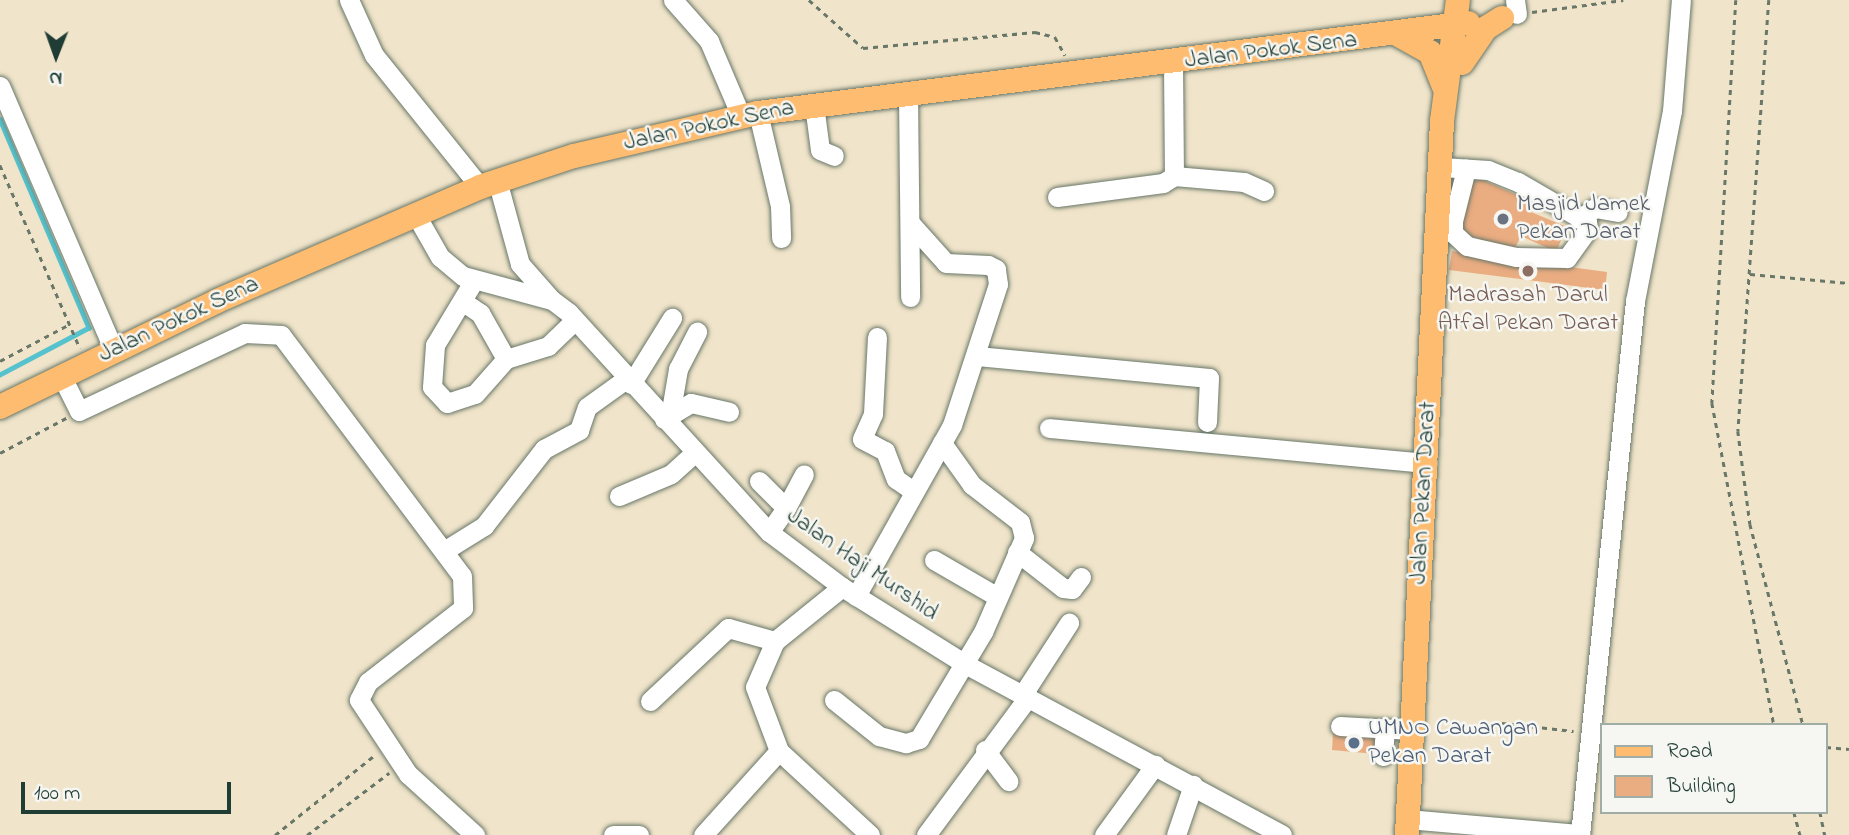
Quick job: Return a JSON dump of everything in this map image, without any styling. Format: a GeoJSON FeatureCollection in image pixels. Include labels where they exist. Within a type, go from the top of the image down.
{"type":"FeatureCollection","features":[{"type":"Feature","properties":{"kind":"main road"},"geometry":{"type":"LineString","coordinates":[[1450,163],[1462,63],[1464,17],[1458,0]]}},
{"type":"Feature","properties":{"kind":"main road"},"geometry":{"type":"LineString","coordinates":[[1462,63],[1486,27],[1511,11]]}},
{"type":"Feature","properties":{"kind":"main road","name":"Jalan Pokok Sena"},"geometry":{"type":"LineString","coordinates":[[0,407],[64,381],[114,351],[489,183],[750,114],[908,93],[1173,64],[1397,34],[1464,17]]}},
{"type":"Feature","properties":{"kind":"main road"},"geometry":{"type":"LineString","coordinates":[[1445,94],[1464,17]]}},
{"type":"Feature","properties":{"kind":"main road"},"geometry":{"type":"LineString","coordinates":[[1397,34],[1430,52],[1445,94],[1450,163]]}},
{"type":"Feature","properties":{"kind":"main road","name":"Jalan Pekan Darat"},"geometry":{"type":"LineString","coordinates":[[1408,827],[1427,463],[1450,163]]}},
{"type":"Feature","properties":{"kind":"street"},"geometry":{"type":"LineString","coordinates":[[349,0],[374,55],[489,183],[520,264],[552,300]]}},
{"type":"Feature","properties":{"kind":"street"},"geometry":{"type":"LineString","coordinates":[[673,0],[709,41],[750,114],[780,206],[781,238]]}},
{"type":"Feature","properties":{"kind":"street"},"geometry":{"type":"LineString","coordinates":[[1408,827],[1580,834],[1635,301],[1672,111],[1681,0]]}},
{"type":"Feature","properties":{"kind":"street"},"geometry":{"type":"LineString","coordinates":[[1464,17],[1511,11]]}},
{"type":"Feature","properties":{"kind":"street"},"geometry":{"type":"LineString","coordinates":[[1173,64],[1174,176]]}},
{"type":"Feature","properties":{"kind":"street"},"geometry":{"type":"LineString","coordinates":[[0,86],[114,351]]}},
{"type":"Feature","properties":{"kind":"street"},"geometry":{"type":"LineString","coordinates":[[908,93],[910,297]]}},
{"type":"Feature","properties":{"kind":"street"},"geometry":{"type":"LineString","coordinates":[[814,105],[820,150],[834,156]]}},
{"type":"Feature","properties":{"kind":"street"},"geometry":{"type":"LineString","coordinates":[[1445,220],[1453,233],[1467,246],[1489,254],[1567,258],[1586,239],[1587,222],[1518,182],[1450,163]]}},
{"type":"Feature","properties":{"kind":"street"},"geometry":{"type":"LineString","coordinates":[[1057,197],[1163,183],[1174,176],[1244,182],[1264,191]]}},
{"type":"Feature","properties":{"kind":"street"},"geometry":{"type":"LineString","coordinates":[[1579,219],[1595,208],[1618,212]]}},
{"type":"Feature","properties":{"kind":"street","name":"Jalan Haji Murshid"},"geometry":{"type":"LineString","coordinates":[[416,215],[440,257],[473,282],[552,300],[575,320],[629,382],[668,415],[693,454],[769,532],[849,592],[965,664],[1282,835]]}},
{"type":"Feature","properties":{"kind":"street"},"geometry":{"type":"LineString","coordinates":[[870,835],[779,751],[754,679],[775,641],[849,592],[942,443],[977,356],[998,284],[996,269],[946,263],[911,224]]}},
{"type":"Feature","properties":{"kind":"street"},"geometry":{"type":"LineString","coordinates":[[473,282],[435,345],[432,387],[439,398],[460,403],[506,359],[548,346],[575,320]]}},
{"type":"Feature","properties":{"kind":"street"},"geometry":{"type":"LineString","coordinates":[[462,301],[480,313],[506,359]]}},
{"type":"Feature","properties":{"kind":"street"},"geometry":{"type":"LineString","coordinates":[[447,549],[484,526],[544,449],[579,430],[587,407],[629,382],[672,318]]}},
{"type":"Feature","properties":{"kind":"street"},"geometry":{"type":"LineString","coordinates":[[64,381],[78,409],[245,333],[268,330],[281,335],[447,549],[465,587],[463,608],[361,690],[362,711],[399,764],[475,835]]}},
{"type":"Feature","properties":{"kind":"street"},"geometry":{"type":"LineString","coordinates":[[668,415],[678,369],[696,332]]}},
{"type":"Feature","properties":{"kind":"street"},"geometry":{"type":"LineString","coordinates":[[877,337],[873,414],[862,439],[885,451],[897,479],[913,491]]}},
{"type":"Feature","properties":{"kind":"street"},"geometry":{"type":"LineString","coordinates":[[977,356],[1209,378],[1207,422]]}},
{"type":"Feature","properties":{"kind":"street"},"geometry":{"type":"LineString","coordinates":[[668,415],[708,402],[729,412]]}},
{"type":"Feature","properties":{"kind":"street"},"geometry":{"type":"LineString","coordinates":[[1049,428],[1427,463]]}},
{"type":"Feature","properties":{"kind":"street"},"geometry":{"type":"LineString","coordinates":[[834,700],[879,736],[913,743],[965,664],[1025,533],[1020,522],[972,485],[942,443]]}},
{"type":"Feature","properties":{"kind":"street"},"geometry":{"type":"LineString","coordinates":[[619,496],[671,474],[693,454]]}},
{"type":"Feature","properties":{"kind":"street"},"geometry":{"type":"LineString","coordinates":[[769,532],[786,508],[804,474]]}},
{"type":"Feature","properties":{"kind":"street"},"geometry":{"type":"LineString","coordinates":[[759,481],[786,508]]}},
{"type":"Feature","properties":{"kind":"street"},"geometry":{"type":"LineString","coordinates":[[1017,552],[1063,588],[1072,589],[1081,577]]}},
{"type":"Feature","properties":{"kind":"street"},"geometry":{"type":"LineString","coordinates":[[934,560],[996,596]]}},
{"type":"Feature","properties":{"kind":"street"},"geometry":{"type":"LineString","coordinates":[[926,835],[1025,696],[1069,623]]}},
{"type":"Feature","properties":{"kind":"street"},"geometry":{"type":"LineString","coordinates":[[650,701],[728,628],[775,641]]}},
{"type":"Feature","properties":{"kind":"street"},"geometry":{"type":"LineString","coordinates":[[1340,726],[1412,730]]}},
{"type":"Feature","properties":{"kind":"street"},"geometry":{"type":"LineString","coordinates":[[1383,756],[1385,728]]}},
{"type":"Feature","properties":{"kind":"street"},"geometry":{"type":"LineString","coordinates":[[985,750],[1008,781]]}},
{"type":"Feature","properties":{"kind":"street"},"geometry":{"type":"LineString","coordinates":[[704,835],[779,751]]}},
{"type":"Feature","properties":{"kind":"street"},"geometry":{"type":"LineString","coordinates":[[1104,835],[1155,765]]}},
{"type":"Feature","properties":{"kind":"street"},"geometry":{"type":"LineString","coordinates":[[1175,835],[1193,785]]}},
{"type":"Feature","properties":{"kind":"street"},"geometry":{"type":"LineString","coordinates":[[613,835],[639,835]]}},
{"type":"Feature","properties":{"kind":"path"},"geometry":{"type":"LineString","coordinates":[[809,0],[863,48],[1035,32],[1055,37],[1071,75]]}},
{"type":"Feature","properties":{"kind":"path"},"geometry":{"type":"LineString","coordinates":[[1511,11],[1623,0]]}},
{"type":"Feature","properties":{"kind":"path"},"geometry":{"type":"LineString","coordinates":[[1737,0],[1712,404],[1774,723]]}},
{"type":"Feature","properties":{"kind":"path"},"geometry":{"type":"LineString","coordinates":[[1769,0],[1738,431],[1750,524],[1802,723]]}},
{"type":"Feature","properties":{"kind":"path"},"geometry":{"type":"LineString","coordinates":[[0,165],[80,347]]}},
{"type":"Feature","properties":{"kind":"path"},"geometry":{"type":"LineString","coordinates":[[1751,274],[1849,283]]}},
{"type":"Feature","properties":{"kind":"path"},"geometry":{"type":"LineString","coordinates":[[0,361],[70,324]]}},
{"type":"Feature","properties":{"kind":"path"},"geometry":{"type":"LineString","coordinates":[[0,453],[78,409]]}},
{"type":"Feature","properties":{"kind":"path"},"geometry":{"type":"LineString","coordinates":[[1502,723],[1573,731]]}},
{"type":"Feature","properties":{"kind":"path"},"geometry":{"type":"LineString","coordinates":[[275,835],[386,744]]}},
{"type":"Feature","properties":{"kind":"path"},"geometry":{"type":"LineString","coordinates":[[1828,747],[1849,749]]}},
{"type":"Feature","properties":{"kind":"path"},"geometry":{"type":"LineString","coordinates":[[307,835],[399,764]]}},
{"type":"Feature","properties":{"kind":"path"},"geometry":{"type":"LineString","coordinates":[[1795,814],[1800,835]]}},
{"type":"Feature","properties":{"kind":"path"},"geometry":{"type":"LineString","coordinates":[[1820,814],[1825,835]]}},
{"type":"Feature","properties":{"kind":"building","name":"Masjid Jamek Pekan Darat"},"geometry":{"type":"Polygon","coordinates":[[[1476,177],[1535,203],[1531,212],[1567,227],[1556,252],[1521,236],[1512,254],[1453,228],[1476,177]]]}},
{"type":"Feature","properties":{"kind":"building","name":"Madrasah Darul Atfal Pekan Darat"},"geometry":{"type":"Polygon","coordinates":[[[1452,251],[1607,272],[1605,290],[1449,270],[1452,251]]]}},
{"type":"Feature","properties":{"kind":"building","name":"UMNO Cawangan Pekan Darat"},"geometry":{"type":"Polygon","coordinates":[[[1333,733],[1377,736],[1376,754],[1332,750],[1333,733]]]}},
{"type":"Feature","properties":{"kind":"waterway"},"geometry":{"type":"LineString","coordinates":[[0,119],[89,328],[0,375]]}},
{"type":"Feature","properties":{"kind":"place","name":"Masjid Jamek Pekan Darat"},"geometry":{"type":"Point","coordinates":[1503,219]}},
{"type":"Feature","properties":{"kind":"place","name":"Madrasah Darul Atfal Pekan Darat"},"geometry":{"type":"Point","coordinates":[1528,271]}},
{"type":"Feature","properties":{"kind":"place","name":"UMNO Cawangan Pekan Darat"},"geometry":{"type":"Point","coordinates":[1354,743]}}]}
